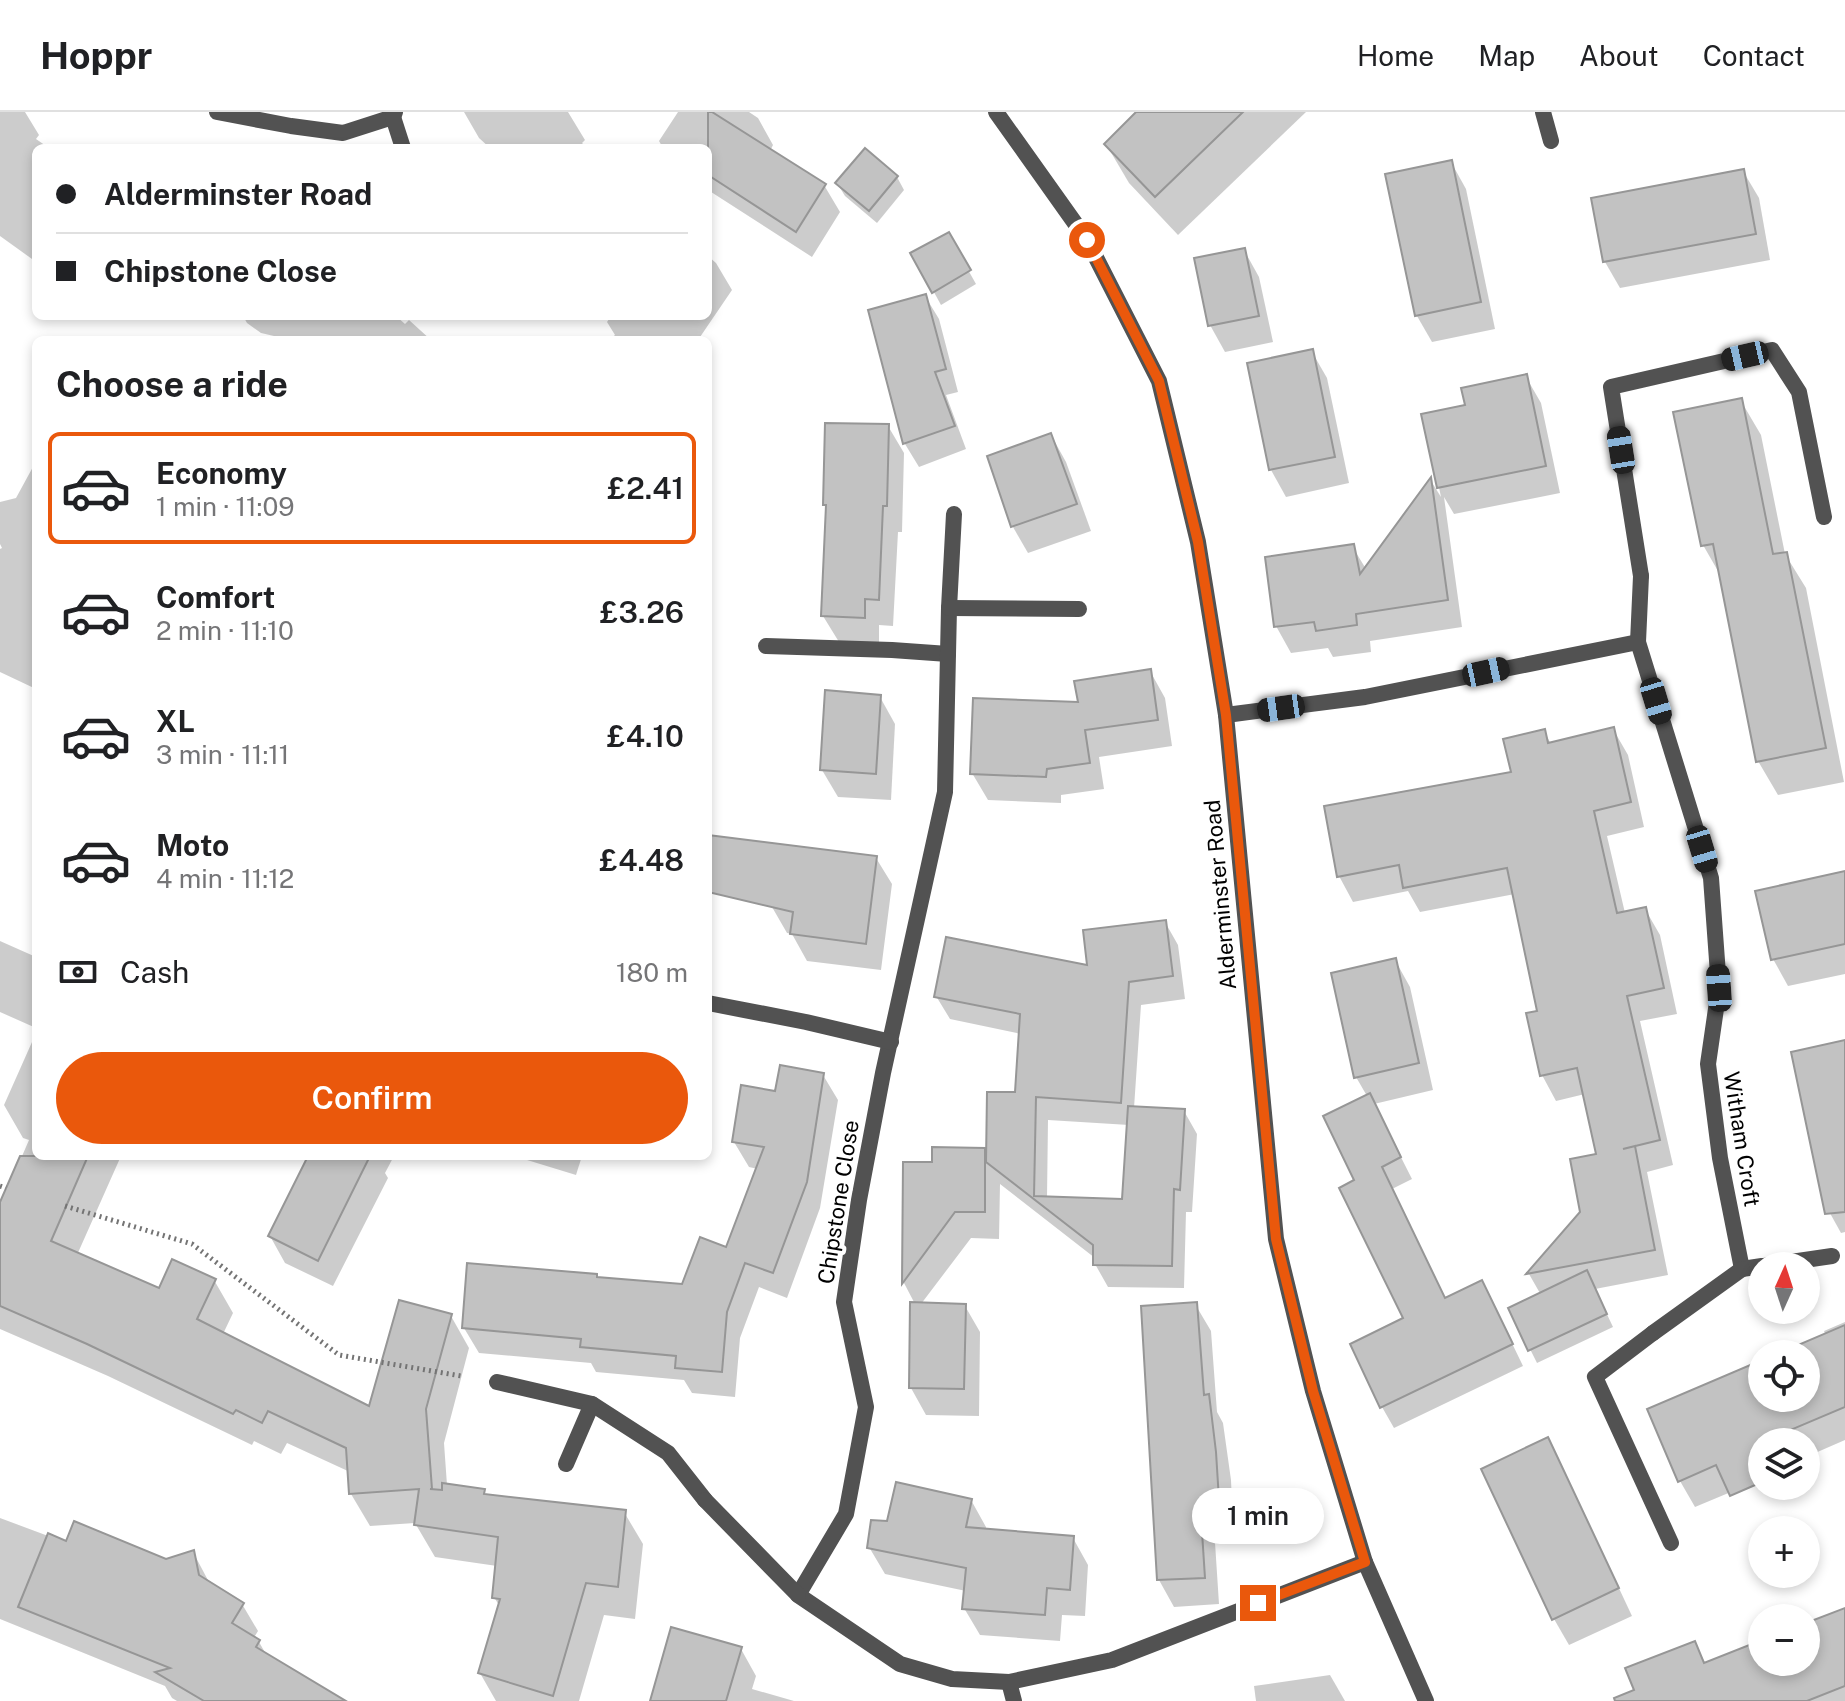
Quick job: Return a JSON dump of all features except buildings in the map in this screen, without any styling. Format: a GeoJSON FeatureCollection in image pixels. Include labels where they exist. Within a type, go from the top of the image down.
{"type":"FeatureCollection","features":[{"type":"Feature","properties":{"kind":"street"},"geometry":{"type":"LineString","coordinates":[[217,112],[343,133],[394,114],[402,144]]}},
{"type":"Feature","properties":{"kind":"street","name":"Alderminster Road"},"geometry":{"type":"LineString","coordinates":[[996,112],[1087,240],[1159,381],[1198,542],[1226,715],[1276,1239],[1313,1391],[1365,1562],[1426,1701]]}},
{"type":"Feature","properties":{"kind":"street"},"geometry":{"type":"LineString","coordinates":[[1543,112],[1551,141]]}},
{"type":"Feature","properties":{"kind":"street","name":"Witham Croft"},"geometry":{"type":"LineString","coordinates":[[1742,1269],[1720,1158],[1708,1064],[1719,988],[1711,878],[1638,642],[1641,576],[1611,387],[1772,350],[1799,392],[1824,517]]}},
{"type":"Feature","properties":{"kind":"street","name":"Chipstone Close"},"geometry":{"type":"LineString","coordinates":[[798,1595],[846,1514],[866,1407],[844,1302],[883,1073],[945,792],[954,514]]}},
{"type":"Feature","properties":{"kind":"street"},"geometry":{"type":"LineString","coordinates":[[949,608],[1079,609]]}},
{"type":"Feature","properties":{"kind":"street"},"geometry":{"type":"LineString","coordinates":[[1226,715],[1365,697],[1638,642]]}},
{"type":"Feature","properties":{"kind":"street"},"geometry":{"type":"LineString","coordinates":[[766,646],[948,654]]}},
{"type":"Feature","properties":{"kind":"street"},"geometry":{"type":"LineString","coordinates":[[712,1004],[891,1042]]}},
{"type":"Feature","properties":{"kind":"street"},"geometry":{"type":"LineString","coordinates":[[1820,1258],[1832,1256]]}},
{"type":"Feature","properties":{"kind":"street"},"geometry":{"type":"LineString","coordinates":[[1671,1543],[1595,1377],[1742,1269],[1748,1268]]}},
{"type":"Feature","properties":{"kind":"street"},"geometry":{"type":"LineString","coordinates":[[497,1382],[592,1404],[668,1453],[705,1500],[798,1595],[900,1664],[952,1679],[1009,1682],[1112,1660],[1365,1562]]}},
{"type":"Feature","properties":{"kind":"street"},"geometry":{"type":"LineString","coordinates":[[566,1464],[592,1404]]}},
{"type":"Feature","properties":{"kind":"street"},"geometry":{"type":"LineString","coordinates":[[1009,1682],[1014,1701]]}},
{"type":"Feature","properties":{"kind":"path"},"geometry":{"type":"LineString","coordinates":[[65,1206],[192,1244],[339,1355],[497,1382]]}},
{"type":"Feature","properties":{"kind":"route"},"geometry":{"type":"LineString","coordinates":[[1087,240],[1159,381],[1198,542],[1226,715],[1276,1239],[1313,1391],[1365,1562],[1258,1603]]}}]}
